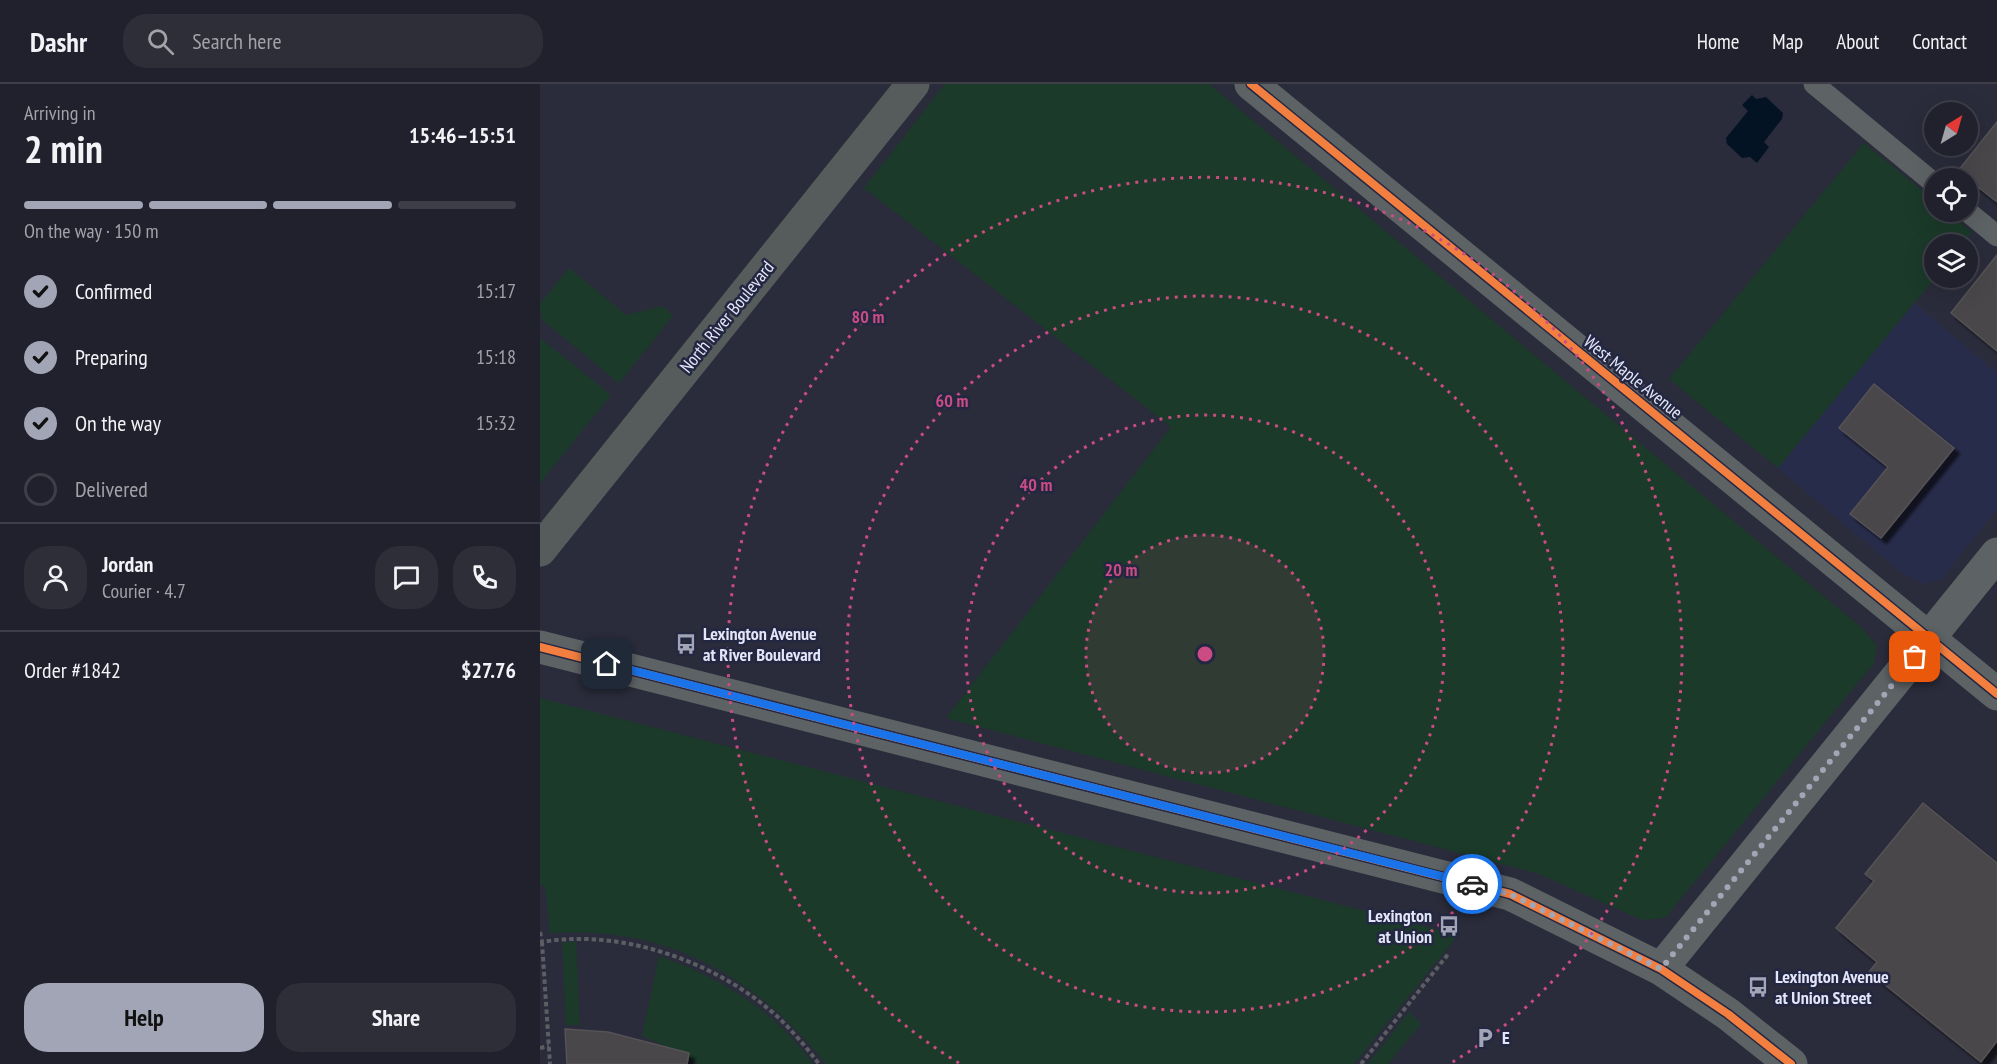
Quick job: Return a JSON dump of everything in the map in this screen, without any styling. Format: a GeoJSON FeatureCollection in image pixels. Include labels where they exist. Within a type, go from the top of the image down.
{"type":"FeatureCollection","features":[{"type":"Feature","properties":{"kind":"main road","name":"North River Boulevard"},"geometry":{"type":"LineString","coordinates":[[540,549],[913,84]]}},
{"type":"Feature","properties":{"kind":"street","name":"West Maple Avenue"},"geometry":{"type":"LineString","coordinates":[[1251,84],[1997,693]]}},
{"type":"Feature","properties":{"kind":"street"},"geometry":{"type":"LineString","coordinates":[[1661,969],[1997,555]]}},
{"type":"Feature","properties":{"kind":"street"},"geometry":{"type":"LineString","coordinates":[[540,647],[1510,894],[1661,969],[1728,1014],[1791,1064]]}},
{"type":"Feature","properties":{"kind":"lane"},"geometry":{"type":"LineString","coordinates":[[1814,84],[1924,175]]}},
{"type":"Feature","properties":{"kind":"lane"},"geometry":{"type":"LineString","coordinates":[[1978,220],[1997,236]]}},
{"type":"Feature","properties":{"kind":"path"},"geometry":{"type":"LineString","coordinates":[[540,932],[550,1064]]}},
{"type":"Feature","properties":{"kind":"path"},"geometry":{"type":"LineString","coordinates":[[542,942],[563,938],[595,938],[627,943],[662,952],[705,969],[731,983],[772,1012],[798,1038],[819,1064]]}},
{"type":"Feature","properties":{"kind":"path"},"geometry":{"type":"LineString","coordinates":[[1360,1064],[1449,953]]}},
{"type":"Feature","properties":{"kind":"path"},"geometry":{"type":"LineString","coordinates":[[540,1048],[549,1046]]}},
{"type":"Feature","properties":{"kind":"shaded area"},"geometry":{"type":"Polygon","coordinates":[[[1752,95],[1756,99],[1766,97],[1783,113],[1782,119],[1764,142],[1769,147],[1757,163],[1750,157],[1742,158],[1727,144],[1726,138],[1748,111],[1742,105],[1752,95]]]}},
{"type":"Feature","properties":{"kind":"shaded area"},"geometry":{"type":"Polygon","coordinates":[[[1914,303],[1997,373],[1997,509],[1942,578],[1924,584],[1902,573],[1778,468],[1914,303]]]}},
{"type":"Feature","properties":{"kind":"green space"},"geometry":{"type":"Polygon","coordinates":[[[945,84],[1209,84],[1862,628],[1877,646],[1874,663],[1665,918],[1642,920],[1539,874],[946,718],[1171,427],[864,188],[945,84]]]}},
{"type":"Feature","properties":{"kind":"green space"},"geometry":{"type":"Polygon","coordinates":[[[1864,143],[1924,192],[1924,222],[1960,222],[1972,232],[1970,234],[1924,234],[1924,288],[1927,288],[1778,468],[1669,379],[1864,143]]]}},
{"type":"Feature","properties":{"kind":"green space"},"geometry":{"type":"Polygon","coordinates":[[[569,268],[626,315],[663,306],[673,316],[619,383],[540,318],[543,315],[540,312],[540,304],[569,268]]]}},
{"type":"Feature","properties":{"kind":"green space"},"geometry":{"type":"Polygon","coordinates":[[[540,338],[611,395],[540,483],[540,338]]]}},
{"type":"Feature","properties":{"kind":"green space"},"geometry":{"type":"Polygon","coordinates":[[[540,698],[1458,935],[1354,1064],[826,1064],[798,1032],[769,1005],[738,981],[704,962],[669,947],[632,938],[592,933],[550,933],[545,885],[540,885],[540,698]]]}},
{"type":"Feature","properties":{"kind":"green space"},"geometry":{"type":"Polygon","coordinates":[[[562,942],[576,942],[580,1025],[566,1025],[562,942]]]}},
{"type":"Feature","properties":{"kind":"green space"},"geometry":{"type":"Polygon","coordinates":[[[659,956],[703,974],[745,998],[781,1028],[813,1064],[698,1064],[684,1054],[642,1036],[659,956]]]}},
{"type":"Feature","properties":{"kind":"green space"},"geometry":{"type":"Polygon","coordinates":[[[1409,1012],[1421,1024],[1388,1064],[1368,1064],[1409,1012]]]}},
{"type":"Feature","properties":{"kind":"building"},"geometry":{"type":"Polygon","coordinates":[[[1997,122],[1997,202],[1978,187],[1978,168],[1960,168],[1970,156],[1978,156],[1978,146],[1997,122]]]}},
{"type":"Feature","properties":{"kind":"building"},"geometry":{"type":"Polygon","coordinates":[[[1997,255],[1997,351],[1951,313],[1971,288],[1978,288],[1978,279],[1997,255]]]}},
{"type":"Feature","properties":{"kind":"building"},"geometry":{"type":"Polygon","coordinates":[[[1874,384],[1954,448],[1881,538],[1850,514],[1888,467],[1839,428],[1874,384]]]}},
{"type":"Feature","properties":{"kind":"building"},"geometry":{"type":"Polygon","coordinates":[[[1923,803],[1997,863],[1997,1041],[1981,1062],[1869,972],[1877,962],[1836,928],[1874,881],[1865,874],[1923,803]]]}},
{"type":"Feature","properties":{"kind":"building"},"geometry":{"type":"Polygon","coordinates":[[[565,1029],[608,1032],[689,1053],[687,1064],[567,1064],[565,1029]]]}},
{"type":"Feature","properties":{"kind":"cycle path"},"geometry":{"type":"LineString","coordinates":[[1251,84],[1997,694]]}},
{"type":"Feature","properties":{"kind":"cycle path"},"geometry":{"type":"LineString","coordinates":[[540,647],[1510,894],[1661,969],[1728,1014],[1791,1064]]}},
{"type":"Feature","properties":{"kind":"way so far"},"geometry":{"type":"LineString","coordinates":[[1472,884],[1510,894],[1661,969],[1915,657]]}},
{"type":"Feature","properties":{"kind":"place","name":"Lexington Avenue at River Boulevard"},"geometry":{"type":"Point","coordinates":[686,644]}},
{"type":"Feature","properties":{"kind":"place","name":"Lexington at Union"},"geometry":{"type":"Point","coordinates":[1449,926]}},
{"type":"Feature","properties":{"kind":"place","name":"Lexington Avenue at Union Street"},"geometry":{"type":"Point","coordinates":[1758,987]}},
{"type":"Feature","properties":{"kind":"place","name":"E"},"geometry":{"type":"Point","coordinates":[1485,1038]}},
{"type":"Feature","properties":{"kind":"route"},"geometry":{"type":"LineString","coordinates":[[607,664],[1472,884]]}}]}
